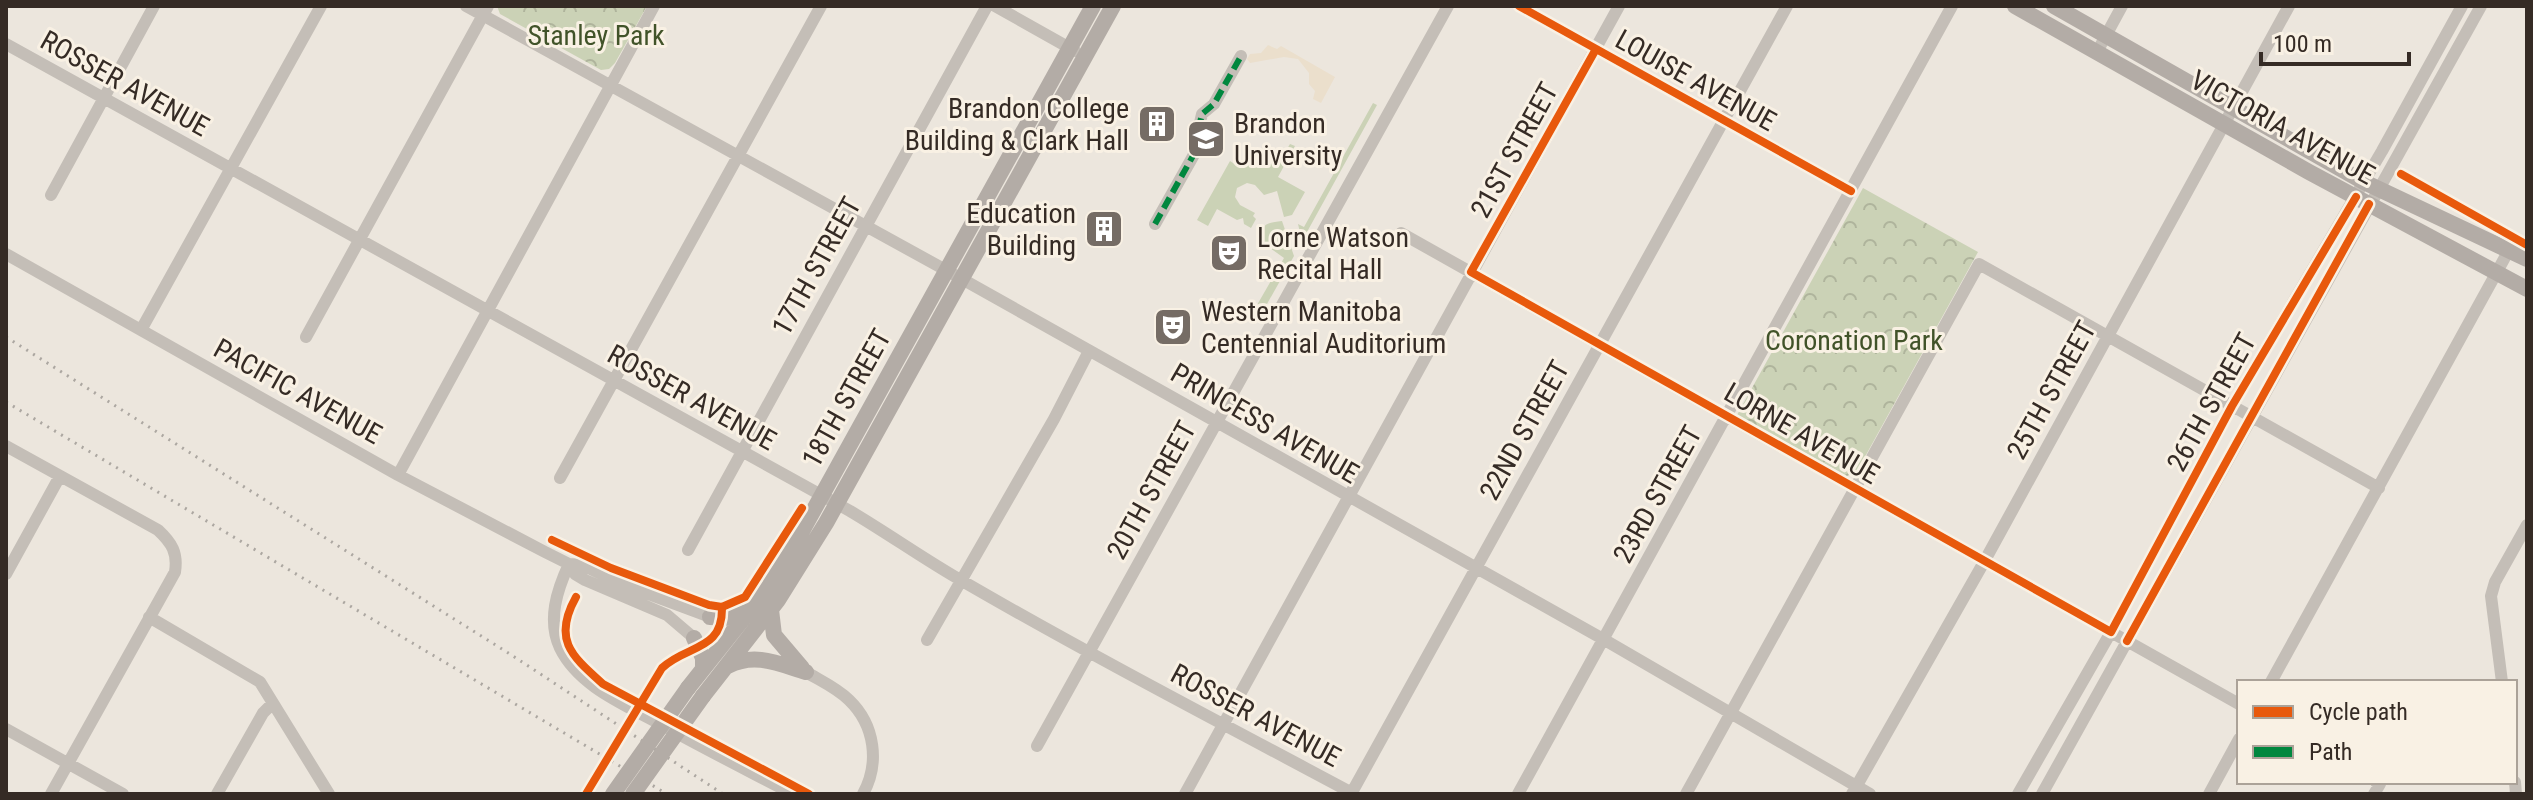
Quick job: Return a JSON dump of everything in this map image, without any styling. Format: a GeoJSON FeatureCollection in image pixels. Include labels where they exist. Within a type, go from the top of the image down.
{"type":"FeatureCollection","features":[{"type":"Feature","properties":{"kind":"main road","name":"18TH STREET"},"geometry":{"type":"LineString","coordinates":[[613,794],[696,692],[726,667],[771,610],[946,271],[1093,6]]}},
{"type":"Feature","properties":{"kind":"main road","name":"18TH STREET"},"geometry":{"type":"LineString","coordinates":[[633,794],[696,692],[703,669],[751,609],[829,500],[962,279],[1113,6]]}},
{"type":"Feature","properties":{"kind":"main road","name":"VICTORIA AVENUE"},"geometry":{"type":"LineString","coordinates":[[2015,6],[2225,124],[2367,193],[2527,259]]}},
{"type":"Feature","properties":{"kind":"main road","name":"VICTORIA AVENUE"},"geometry":{"type":"LineString","coordinates":[[2054,6],[2234,107],[2367,193],[2527,289]]}},
{"type":"Feature","properties":{"kind":"main road"},"geometry":{"type":"LineString","coordinates":[[710,617],[731,618],[751,609]]}},
{"type":"Feature","properties":{"kind":"main road"},"geometry":{"type":"LineString","coordinates":[[771,610],[774,635],[806,672]]}},
{"type":"Feature","properties":{"kind":"main road"},"geometry":{"type":"LineString","coordinates":[[694,638],[703,658],[703,669]]}},
{"type":"Feature","properties":{"kind":"main road"},"geometry":{"type":"LineString","coordinates":[[726,667],[744,659],[761,659],[806,672]]}},
{"type":"Feature","properties":{"kind":"street"},"geometry":{"type":"LineString","coordinates":[[51,195],[154,6]]}},
{"type":"Feature","properties":{"kind":"street"},"geometry":{"type":"LineString","coordinates":[[141,330],[321,6]]}},
{"type":"Feature","properties":{"kind":"street","name":"PRINCESS AVENUE"},"geometry":{"type":"LineString","coordinates":[[466,6],[485,11],[610,85],[1603,639],[1731,712],[1854,790],[1870,794]]}},
{"type":"Feature","properties":{"kind":"street"},"geometry":{"type":"LineString","coordinates":[[398,475],[654,6]]}},
{"type":"Feature","properties":{"kind":"street"},"geometry":{"type":"LineString","coordinates":[[560,478],[821,6]]}},
{"type":"Feature","properties":{"kind":"street","name":"17TH STREET"},"geometry":{"type":"LineString","coordinates":[[688,550],[987,6]]}},
{"type":"Feature","properties":{"kind":"street"},"geometry":{"type":"LineString","coordinates":[[995,6],[1085,57]]}},
{"type":"Feature","properties":{"kind":"street","name":"20TH STREET"},"geometry":{"type":"LineString","coordinates":[[1037,746],[1448,6]]}},
{"type":"Feature","properties":{"kind":"street","name":"LOUISE AVENUE"},"geometry":{"type":"LineString","coordinates":[[1519,6],[1851,191]]}},
{"type":"Feature","properties":{"kind":"street","name":"21ST STREET"},"geometry":{"type":"LineString","coordinates":[[1185,794],[1619,6]]}},
{"type":"Feature","properties":{"kind":"street","name":"22ND STREET"},"geometry":{"type":"LineString","coordinates":[[1352,794],[1787,6]]}},
{"type":"Feature","properties":{"kind":"street","name":"23RD STREET"},"geometry":{"type":"LineString","coordinates":[[1518,794],[1952,6]]}},
{"type":"Feature","properties":{"kind":"street"},"geometry":{"type":"LineString","coordinates":[[2097,52],[2122,6]]}},
{"type":"Feature","properties":{"kind":"street","name":"25TH STREET"},"geometry":{"type":"LineString","coordinates":[[1854,790],[1984,562],[2289,6]]}},
{"type":"Feature","properties":{"kind":"street","name":"26TH STREET"},"geometry":{"type":"LineString","coordinates":[[2042,794],[2251,416],[2367,193],[2400,119],[2462,6]]}},
{"type":"Feature","properties":{"kind":"street","name":"26TH STREET"},"geometry":{"type":"LineString","coordinates":[[2018,794],[2111,632],[2232,406],[2367,193],[2414,127],[2481,6]]}},
{"type":"Feature","properties":{"kind":"street"},"geometry":{"type":"LineString","coordinates":[[306,337],[485,11]]}},
{"type":"Feature","properties":{"kind":"street","name":"ROSSER AVENUE"},"geometry":{"type":"LineString","coordinates":[[6,44],[899,539],[961,581],[1222,726],[1352,794]]}},
{"type":"Feature","properties":{"kind":"street"},"geometry":{"type":"LineString","coordinates":[[1155,224],[1204,136],[1199,127],[1200,118],[1214,104],[1241,56]]}},
{"type":"Feature","properties":{"kind":"street"},"geometry":{"type":"LineString","coordinates":[[2400,119],[2414,127]]}},
{"type":"Feature","properties":{"kind":"street","name":"LORNE AVENUE"},"geometry":{"type":"LineString","coordinates":[[1401,233],[2237,703]]}},
{"type":"Feature","properties":{"kind":"street"},"geometry":{"type":"LineString","coordinates":[[2272,680],[2509,250]]}},
{"type":"Feature","properties":{"kind":"street","name":"PACIFIC AVENUE"},"geometry":{"type":"LineString","coordinates":[[6,254],[398,475],[569,564],[582,565],[632,588],[710,617]]}},
{"type":"Feature","properties":{"kind":"street"},"geometry":{"type":"LineString","coordinates":[[1686,794],[1979,264],[2379,488]]}},
{"type":"Feature","properties":{"kind":"street"},"geometry":{"type":"LineString","coordinates":[[927,640],[1089,351]]}},
{"type":"Feature","properties":{"kind":"street"},"geometry":{"type":"LineString","coordinates":[[6,446],[158,530],[167,538],[177,559],[175,572],[51,794]]}},
{"type":"Feature","properties":{"kind":"street"},"geometry":{"type":"LineString","coordinates":[[6,574],[60,476]]}},
{"type":"Feature","properties":{"kind":"street"},"geometry":{"type":"LineString","coordinates":[[2502,680],[2491,596],[2495,582],[2527,525]]}},
{"type":"Feature","properties":{"kind":"street"},"geometry":{"type":"LineString","coordinates":[[569,564],[557,592],[555,621],[560,647],[578,672],[611,697],[793,794]]}},
{"type":"Feature","properties":{"kind":"street","name":"PACIFIC AVENUE"},"geometry":{"type":"LineString","coordinates":[[569,564],[575,574],[585,580],[667,615],[694,638]]}},
{"type":"Feature","properties":{"kind":"street"},"geometry":{"type":"LineString","coordinates":[[149,617],[260,682],[329,794]]}},
{"type":"Feature","properties":{"kind":"street"},"geometry":{"type":"LineString","coordinates":[[806,672],[847,697],[866,722],[871,734],[873,762],[863,794]]}},
{"type":"Feature","properties":{"kind":"street"},"geometry":{"type":"LineString","coordinates":[[217,794],[263,713],[273,703]]}},
{"type":"Feature","properties":{"kind":"street"},"geometry":{"type":"LineString","coordinates":[[6,729],[123,794]]}},
{"type":"Feature","properties":{"kind":"street"},"geometry":{"type":"LineString","coordinates":[[2209,794],[2237,743]]}},
{"type":"Feature","properties":{"kind":"street"},"geometry":{"type":"LineString","coordinates":[[2516,794],[2527,794]]}},
{"type":"Feature","properties":{"kind":"green space","name":"Stanley Park"},"geometry":{"type":"Polygon","coordinates":[[[497,6],[647,6],[615,63],[609,69],[601,70],[500,14],[497,6]]]}},
{"type":"Feature","properties":{"kind":"green space"},"geometry":{"type":"Polygon","coordinates":[[[1373,103],[1377,105],[1302,241],[1298,224],[1304,227],[1373,103]]]}},
{"type":"Feature","properties":{"kind":"green space"},"geometry":{"type":"Polygon","coordinates":[[[1290,144],[1295,146],[1278,177],[1305,192],[1292,215],[1284,217],[1277,191],[1264,195],[1255,185],[1247,183],[1237,188],[1235,197],[1240,205],[1255,213],[1253,216],[1256,219],[1251,228],[1244,224],[1243,218],[1237,220],[1217,209],[1208,226],[1197,220],[1230,161],[1236,165],[1246,160],[1252,166],[1263,168],[1274,161],[1276,151],[1287,149],[1290,144]]]}},
{"type":"Feature","properties":{"kind":"green space","name":"Coronation Park"},"geometry":{"type":"Polygon","coordinates":[[[1863,188],[1978,252],[1856,473],[1847,476],[1737,415],[1863,188]]]}},
{"type":"Feature","properties":{"kind":"green space"},"geometry":{"type":"Polygon","coordinates":[[[1282,221],[1294,256],[1258,320],[1253,312],[1284,258],[1259,240],[1267,224],[1282,221]]]}},
{"type":"Feature","properties":{"kind":"shaded area"},"geometry":{"type":"Polygon","coordinates":[[[1268,45],[1277,49],[1281,46],[1335,77],[1321,103],[1313,99],[1315,91],[1309,84],[1309,73],[1298,59],[1284,57],[1250,63],[1247,59],[1250,54],[1261,53],[1268,45]]]}},
{"type":"Feature","properties":{"kind":"railway"},"geometry":{"type":"LineString","coordinates":[[6,337],[513,656],[723,794]]}},
{"type":"Feature","properties":{"kind":"railway"},"geometry":{"type":"LineString","coordinates":[[6,402],[667,794]]}},
{"type":"Feature","properties":{"kind":"marked path"},"geometry":{"type":"LineString","coordinates":[[1155,224],[1204,136],[1199,127],[1202,114],[1214,104],[1241,56]]}},
{"type":"Feature","properties":{"kind":"cycle path"},"geometry":{"type":"LineString","coordinates":[[1519,6],[1851,191]]}},
{"type":"Feature","properties":{"kind":"cycle path"},"geometry":{"type":"LineString","coordinates":[[1596,49],[1471,272],[2111,632],[2232,406],[2356,197]]}},
{"type":"Feature","properties":{"kind":"cycle path"},"geometry":{"type":"LineString","coordinates":[[2401,174],[2527,245]]}},
{"type":"Feature","properties":{"kind":"cycle path"},"geometry":{"type":"LineString","coordinates":[[2127,641],[2369,204]]}},
{"type":"Feature","properties":{"kind":"cycle path"},"geometry":{"type":"LineString","coordinates":[[586,794],[662,668],[710,640],[721,622],[722,607],[745,597],[802,508]]}},
{"type":"Feature","properties":{"kind":"cycle path"},"geometry":{"type":"LineString","coordinates":[[552,540],[611,568],[709,605],[722,607]]}},
{"type":"Feature","properties":{"kind":"cycle path"},"geometry":{"type":"LineString","coordinates":[[576,597],[566,625],[569,646],[582,665],[603,684],[809,794]]}},
{"type":"Feature","properties":{"kind":"place","name":"Brandon College Building & Clark Hall"},"geometry":{"type":"Point","coordinates":[1157,124]}},
{"type":"Feature","properties":{"kind":"place","name":"Brandon University"},"geometry":{"type":"Point","coordinates":[1206,139]}},
{"type":"Feature","properties":{"kind":"place","name":"Education Building"},"geometry":{"type":"Point","coordinates":[1104,229]}},
{"type":"Feature","properties":{"kind":"place","name":"Lorne Watson Recital Hall"},"geometry":{"type":"Point","coordinates":[1229,253]}},
{"type":"Feature","properties":{"kind":"place","name":"Western Manitoba Centennial Auditorium"},"geometry":{"type":"Point","coordinates":[1173,327]}}]}
